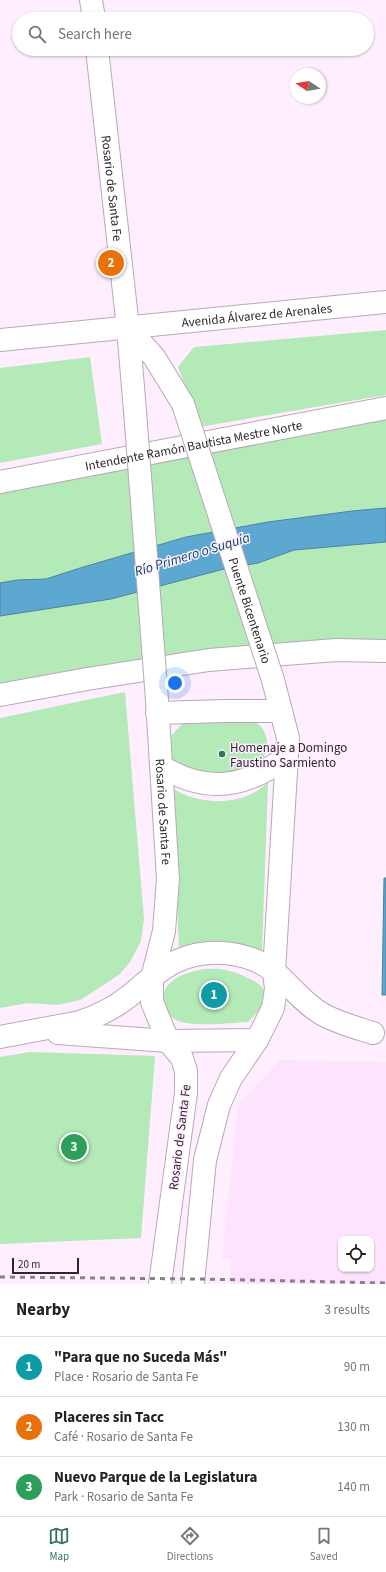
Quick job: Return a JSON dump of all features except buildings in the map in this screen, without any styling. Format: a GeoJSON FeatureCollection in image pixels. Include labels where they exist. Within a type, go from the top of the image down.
{"type":"FeatureCollection","features":[{"type":"Feature","properties":{"kind":"street"},"geometry":{"type":"LineString","coordinates":[[91,0],[93,12]]}},
{"type":"Feature","properties":{"kind":"street","name":"Rosario de Santa Fe"},"geometry":{"type":"LineString","coordinates":[[98,56],[128,328],[157,707],[168,879],[164,931],[152,978],[152,1002],[168,1041],[182,1058],[186,1071],[186,1093],[160,1284]]}},
{"type":"Feature","properties":{"kind":"street","name":"Avenida Álvarez de Arenales"},"geometry":{"type":"LineString","coordinates":[[0,340],[386,302]]}},
{"type":"Feature","properties":{"kind":"street","name":"Puente Bicentenario"},"geometry":{"type":"LineString","coordinates":[[128,328],[154,357],[183,404],[273,680],[281,711]]}},
{"type":"Feature","properties":{"kind":"street"},"geometry":{"type":"LineString","coordinates":[[377,410],[386,399]]}},
{"type":"Feature","properties":{"kind":"street","name":"Intendente Ramón Bautista Mestre Norte"},"geometry":{"type":"LineString","coordinates":[[0,482],[377,410]]}},
{"type":"Feature","properties":{"kind":"street"},"geometry":{"type":"LineString","coordinates":[[0,695],[87,679],[209,660],[336,650],[386,651]]}},
{"type":"Feature","properties":{"kind":"street"},"geometry":{"type":"LineString","coordinates":[[157,707],[226,711],[281,711],[288,738],[274,972],[276,989],[273,1008],[257,1040],[231,1078],[219,1105],[205,1160],[193,1284]]}},
{"type":"Feature","properties":{"kind":"street"},"geometry":{"type":"LineString","coordinates":[[161,766],[192,781],[204,783],[229,783],[246,780],[260,774],[286,756]]}},
{"type":"Feature","properties":{"kind":"street"},"geometry":{"type":"LineString","coordinates":[[0,1037],[80,1022],[106,1012],[127,998],[165,967],[178,960],[191,956],[215,952],[244,957],[260,963],[274,972],[306,1004],[323,1015],[373,1034]]}},
{"type":"Feature","properties":{"kind":"street"},"geometry":{"type":"LineString","coordinates":[[31,1030],[168,1041],[257,1040]]}},
{"type":"Feature","properties":{"kind":"shaded area"},"geometry":{"type":"Polygon","coordinates":[[[280,1060],[386,1062],[386,1284],[230,1284],[231,1259],[222,1259],[238,1105],[280,1060]]]}},
{"type":"Feature","properties":{"kind":"green space"},"geometry":{"type":"Polygon","coordinates":[[[386,330],[386,395],[199,427],[178,367],[194,347],[386,330]]]}},
{"type":"Feature","properties":{"kind":"green space"},"geometry":{"type":"Polygon","coordinates":[[[90,357],[102,444],[0,463],[0,368],[90,357]]]}},
{"type":"Feature","properties":{"kind":"green space"},"geometry":{"type":"Polygon","coordinates":[[[386,408],[386,508],[268,522],[186,537],[46,579],[17,580],[0,583],[0,482],[386,408]]]}},
{"type":"Feature","properties":{"kind":"green space"},"geometry":{"type":"Polygon","coordinates":[[[386,542],[386,651],[0,695],[0,616],[111,599],[224,569],[258,563],[294,550],[386,542]]]}},
{"type":"Feature","properties":{"kind":"green space"},"geometry":{"type":"Polygon","coordinates":[[[125,692],[144,919],[141,941],[130,962],[120,974],[80,1000],[57,1005],[28,1003],[0,1008],[0,718],[125,692]]]}},
{"type":"Feature","properties":{"kind":"green space"},"geometry":{"type":"Polygon","coordinates":[[[255,722],[260,726],[266,735],[266,752],[259,763],[238,774],[214,774],[194,770],[178,764],[170,755],[168,739],[183,723],[255,722]]]}},
{"type":"Feature","properties":{"kind":"green space"},"geometry":{"type":"Polygon","coordinates":[[[268,782],[262,952],[242,945],[221,942],[200,943],[179,949],[172,788],[195,798],[208,801],[222,801],[234,800],[247,796],[268,782]]]}},
{"type":"Feature","properties":{"kind":"green space"},"geometry":{"type":"Polygon","coordinates":[[[204,969],[226,970],[255,981],[260,985],[265,993],[264,1002],[257,1013],[248,1022],[193,1024],[178,1021],[173,1018],[165,1005],[165,989],[175,979],[204,969]]]}},
{"type":"Feature","properties":{"kind":"green space"},"geometry":{"type":"Polygon","coordinates":[[[30,1052],[155,1056],[141,1238],[0,1244],[0,1057],[30,1052]]]}},
{"type":"Feature","properties":{"kind":"water","name":"Río Primero o Suquía"},"geometry":{"type":"Polygon","coordinates":[[[386,508],[386,542],[294,550],[258,563],[224,569],[111,599],[0,616],[0,583],[17,580],[46,579],[186,537],[268,522],[386,508]]]}},
{"type":"Feature","properties":{"kind":"water"},"geometry":{"type":"Polygon","coordinates":[[[384,878],[386,878],[386,995],[382,995],[384,878]]]}},
{"type":"Feature","properties":{"kind":"railway"},"geometry":{"type":"LineString","coordinates":[[0,1277],[386,1283]]}},
{"type":"Feature","properties":{"kind":"place","name":"Placeres sin Tacc"},"geometry":{"type":"Point","coordinates":[111,263]}},
{"type":"Feature","properties":{"kind":"place","name":"Homenaje a Domingo Faustino Sarmiento"},"geometry":{"type":"Point","coordinates":[222,754]}},
{"type":"Feature","properties":{"kind":"place","name":"\"Para que no Suceda Más\""},"geometry":{"type":"Point","coordinates":[214,995]}},
{"type":"Feature","properties":{"kind":"place","name":"Nuevo Parque de la Legislatura"},"geometry":{"type":"Point","coordinates":[74,1147]}}]}
